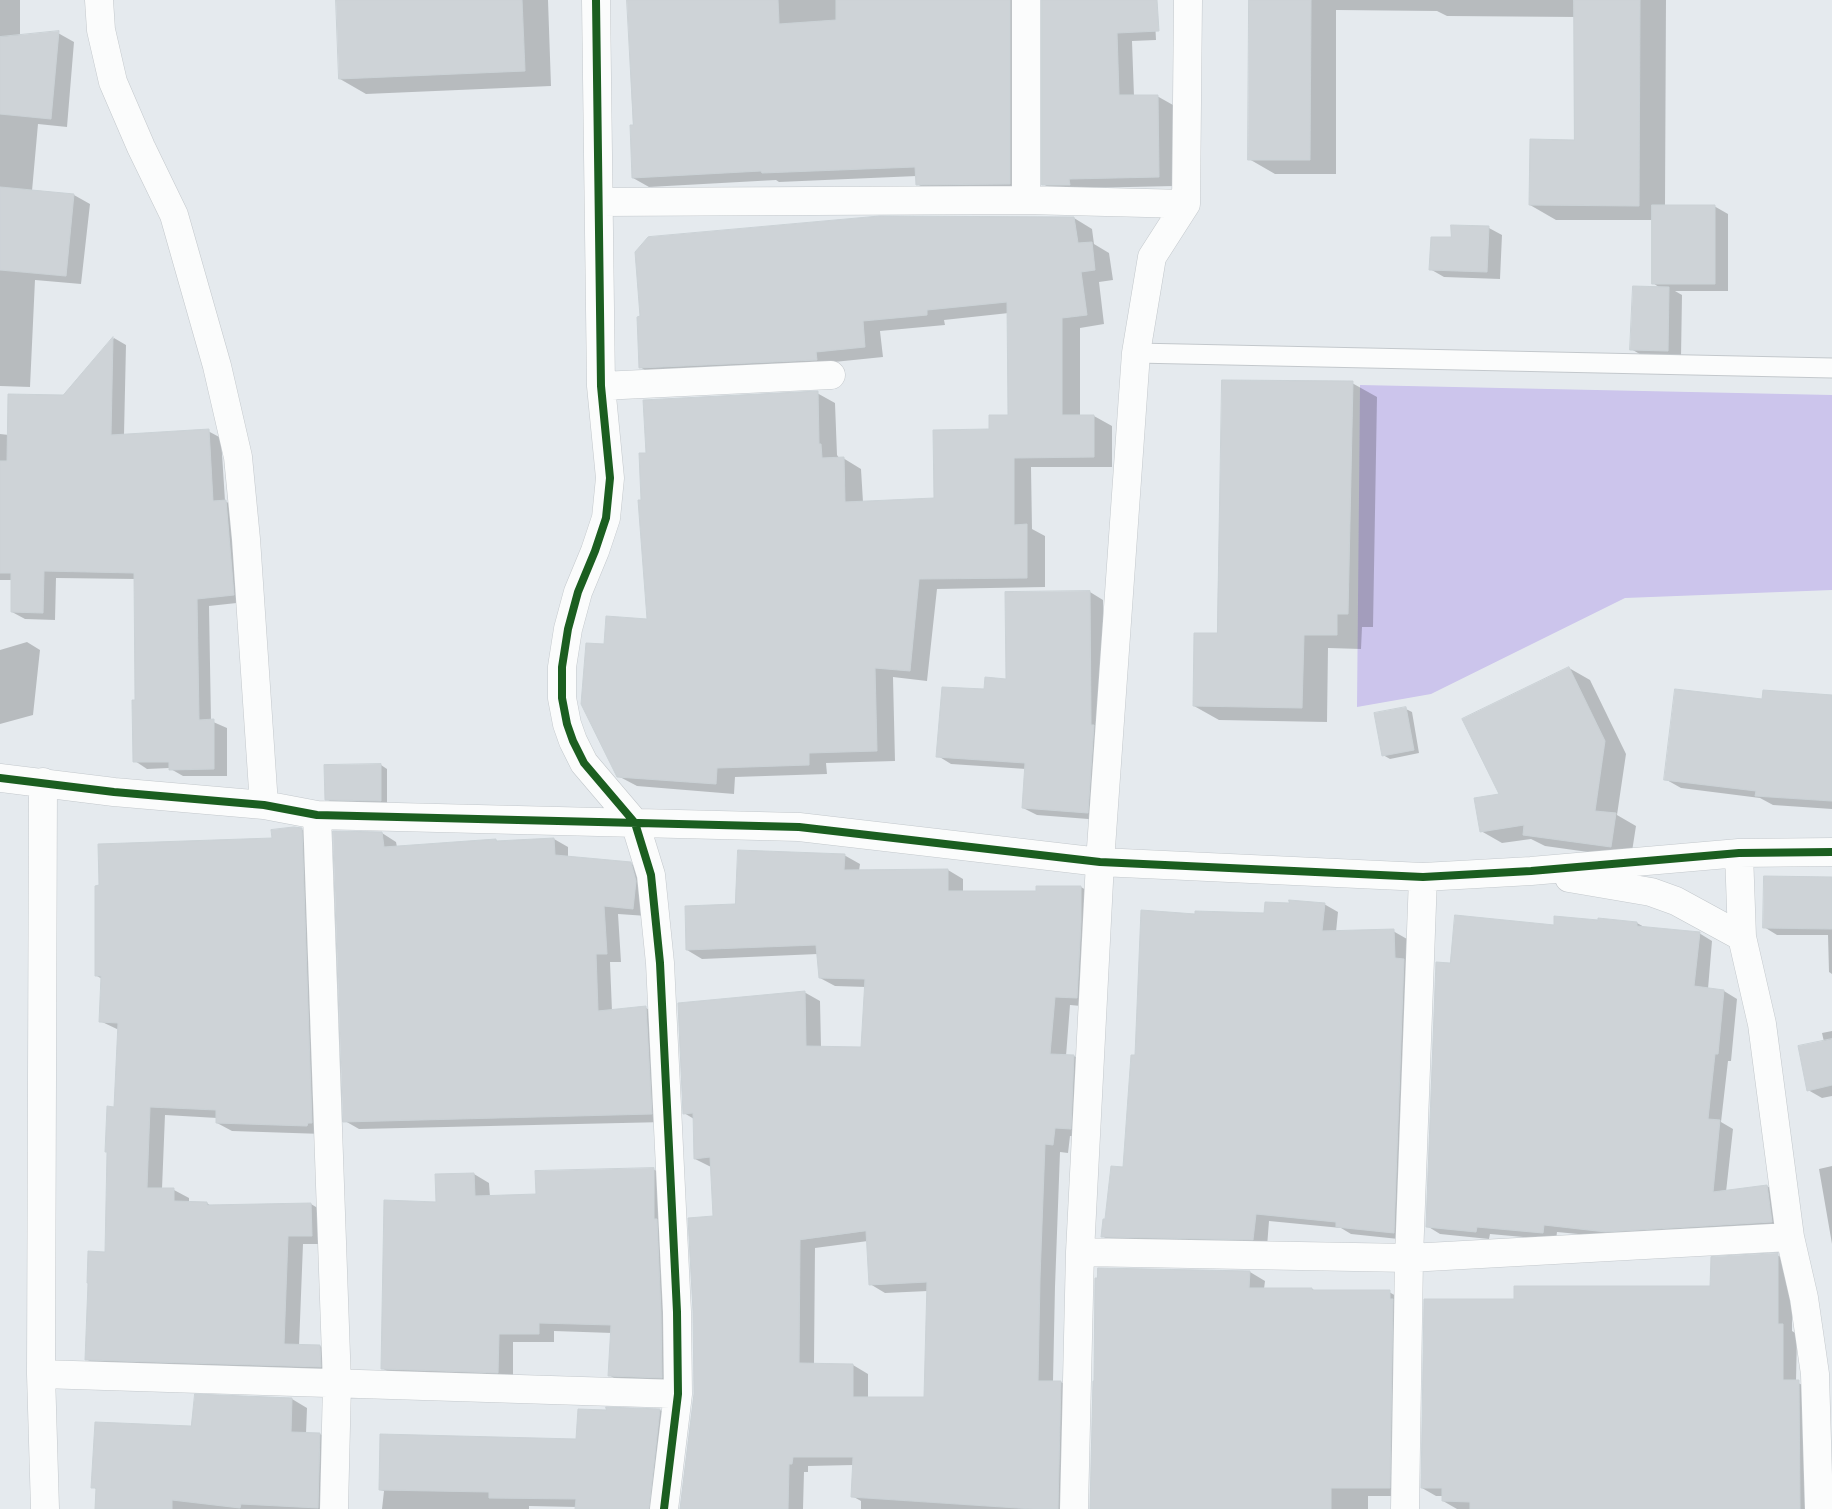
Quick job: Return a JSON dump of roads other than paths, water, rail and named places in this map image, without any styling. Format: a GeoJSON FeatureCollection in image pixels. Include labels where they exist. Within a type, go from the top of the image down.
{"type":"FeatureCollection","features":[{"type":"Feature","properties":{"kind":"street"},"geometry":{"type":"LineString","coordinates":[[99,0],[100,30],[113,82],[140,147],[174,215],[217,366],[238,457],[247,548],[264,805]]}},
{"type":"Feature","properties":{"kind":"street"},"geometry":{"type":"LineString","coordinates":[[596,0],[601,386],[610,478],[606,518],[578,592],[568,629],[562,667],[562,698],[566,724],[584,763],[635,823],[651,875],[660,962],[677,1312],[678,1394],[664,1509]]}},
{"type":"Feature","properties":{"kind":"street"},"geometry":{"type":"LineString","coordinates":[[1026,0],[1026,200]]}},
{"type":"Feature","properties":{"kind":"street"},"geometry":{"type":"LineString","coordinates":[[1074,1509],[1080,1252],[1100,862],[1136,353],[1152,257],[1186,204],[1188,0]]}},
{"type":"Feature","properties":{"kind":"street"},"geometry":{"type":"LineString","coordinates":[[599,202],[1026,200],[1186,204]]}},
{"type":"Feature","properties":{"kind":"street"},"geometry":{"type":"LineString","coordinates":[[601,386],[831,376]]}},
{"type":"Feature","properties":{"kind":"street"},"geometry":{"type":"LineString","coordinates":[[0,778],[114,792],[264,805],[317,815],[799,827],[1100,862],[1422,877],[1531,871],[1739,853],[1832,852]]}},
{"type":"Feature","properties":{"kind":"street"},"geometry":{"type":"LineString","coordinates":[[43,782],[41,1374],[45,1509]]}},
{"type":"Feature","properties":{"kind":"street"},"geometry":{"type":"LineString","coordinates":[[317,815],[337,1384],[334,1509]]}},
{"type":"Feature","properties":{"kind":"street"},"geometry":{"type":"LineString","coordinates":[[1739,853],[1742,937],[1762,1024],[1790,1237],[1804,1298],[1815,1374],[1819,1509]]}},
{"type":"Feature","properties":{"kind":"street"},"geometry":{"type":"LineString","coordinates":[[1531,871],[1651,892],[1676,901],[1742,937]]}},
{"type":"Feature","properties":{"kind":"street"},"geometry":{"type":"LineString","coordinates":[[1404,1509],[1409,1258],[1422,877]]}},
{"type":"Feature","properties":{"kind":"street"},"geometry":{"type":"LineString","coordinates":[[1080,1252],[1409,1258],[1790,1237]]}},
{"type":"Feature","properties":{"kind":"street"},"geometry":{"type":"LineString","coordinates":[[41,1374],[678,1394]]}},
{"type":"Feature","properties":{"kind":"lane"},"geometry":{"type":"LineString","coordinates":[[1136,353],[1832,368]]}}]}
